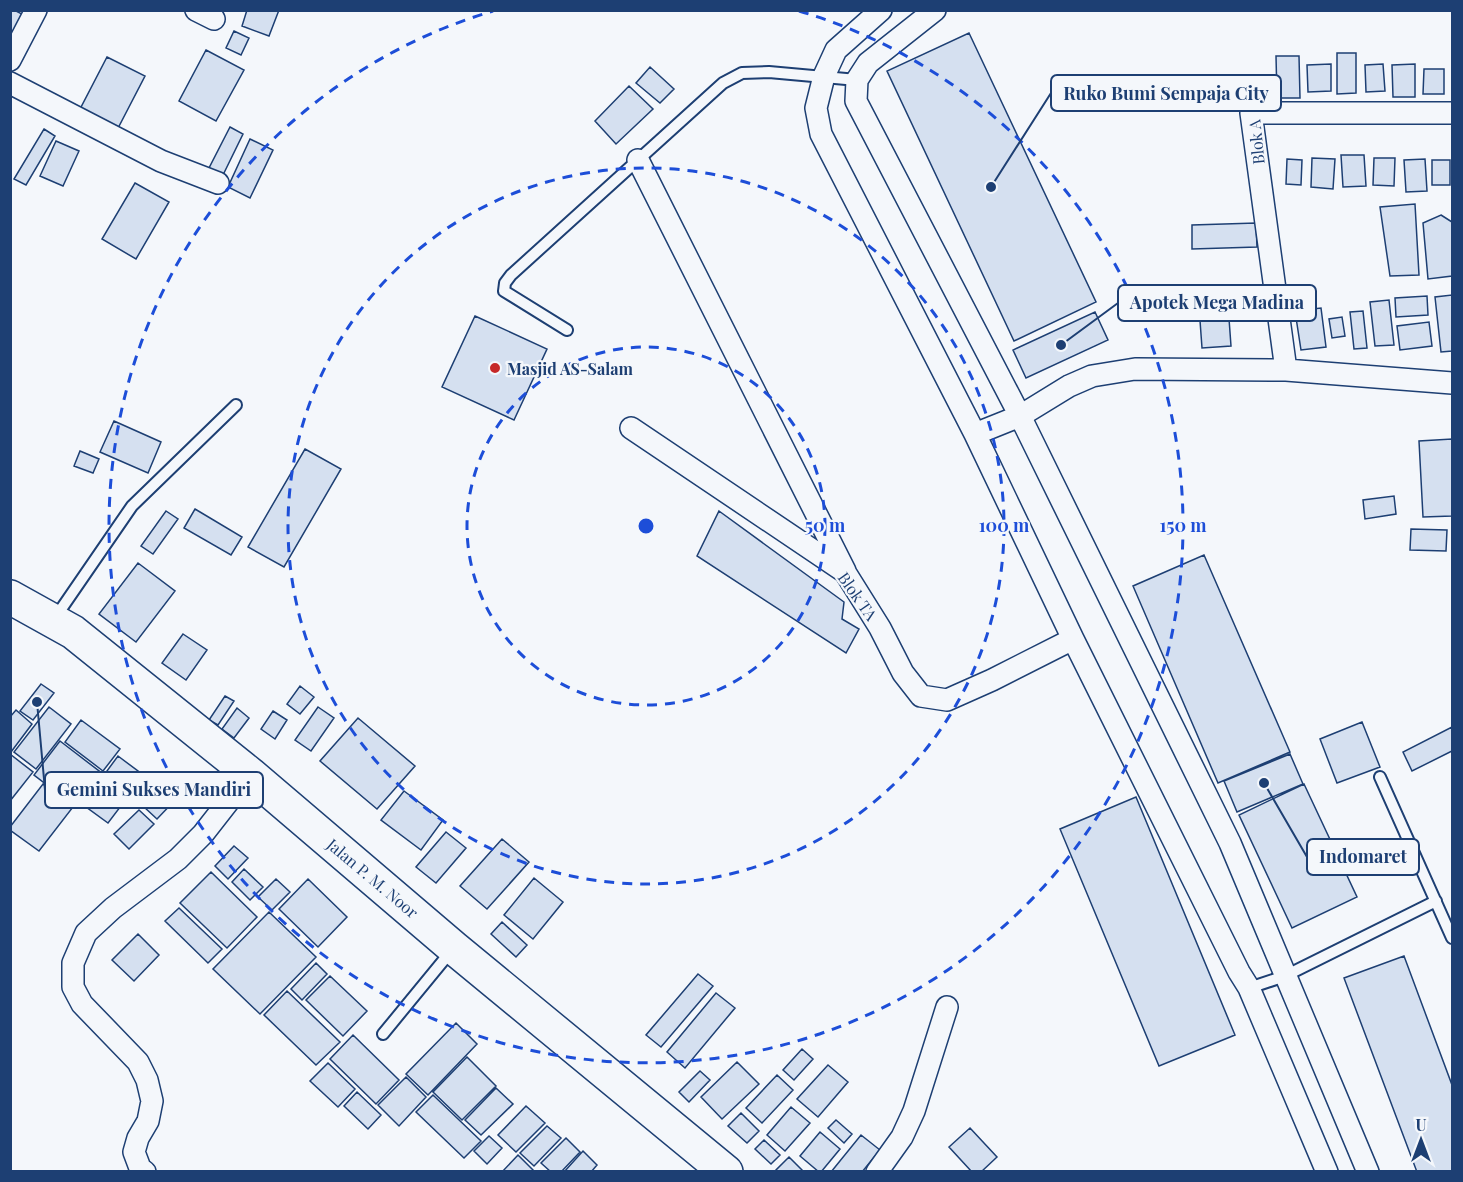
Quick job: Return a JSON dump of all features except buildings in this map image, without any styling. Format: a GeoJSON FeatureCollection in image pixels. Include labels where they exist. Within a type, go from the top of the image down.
{"type":"FeatureCollection","features":[{"type":"Feature","properties":{"kind":"highway","name":"Jalan P. M. Noor"},"geometry":{"type":"LineString","coordinates":[[12,599],[74,632],[250,774],[454,948],[726,1172]]}},
{"type":"Feature","properties":{"kind":"street"},"geometry":{"type":"LineString","coordinates":[[10,60],[36,10]]}},
{"type":"Feature","properties":{"kind":"street"},"geometry":{"type":"LineString","coordinates":[[881,10],[836,50],[824,76],[816,108],[821,134],[975,434],[1073,639],[1249,988],[1327,1172]]}},
{"type":"Feature","properties":{"kind":"street"},"geometry":{"type":"LineString","coordinates":[[935,10],[868,63],[857,80],[856,102],[1020,416],[1230,843],[1368,1172]]}},
{"type":"Feature","properties":{"kind":"street"},"geometry":{"type":"LineString","coordinates":[[10,83],[161,161],[218,183]]}},
{"type":"Feature","properties":{"kind":"street","name":"Blok A"},"geometry":{"type":"LineString","coordinates":[[1286,370],[1251,113],[1452,113]]}},
{"type":"Feature","properties":{"kind":"street"},"geometry":{"type":"LineString","coordinates":[[638,160],[845,572]]}},
{"type":"Feature","properties":{"kind":"street"},"geometry":{"type":"LineString","coordinates":[[975,434],[1020,416],[1069,386],[1092,376],[1136,369],[1286,370],[1452,383]]}},
{"type":"Feature","properties":{"kind":"street","name":"Blok TA"},"geometry":{"type":"LineString","coordinates":[[631,428],[845,572],[880,628],[903,673],[921,696],[947,700],[1073,639]]}},
{"type":"Feature","properties":{"kind":"street"},"geometry":{"type":"LineString","coordinates":[[145,1172],[140,1168],[134,1152],[138,1138],[148,1121],[152,1101],[147,1080],[138,1062],[82,1004],[73,987],[74,963],[86,933],[113,908],[178,859],[203,834],[250,774]]}},
{"type":"Feature","properties":{"kind":"street"},"geometry":{"type":"LineString","coordinates":[[877,1172],[902,1137],[914,1111],[947,1007]]}},
{"type":"Feature","properties":{"kind":"lane"},"geometry":{"type":"LineString","coordinates":[[567,330],[504,291],[505,283],[511,275],[723,83],[742,73],[769,72],[857,80]]}},
{"type":"Feature","properties":{"kind":"lane"},"geometry":{"type":"LineString","coordinates":[[53,621],[132,506],[236,405]]}},
{"type":"Feature","properties":{"kind":"lane"},"geometry":{"type":"LineString","coordinates":[[1380,777],[1452,938]]}},
{"type":"Feature","properties":{"kind":"lane"},"geometry":{"type":"LineString","coordinates":[[1249,988],[1285,976],[1436,901]]}},
{"type":"Feature","properties":{"kind":"lane"},"geometry":{"type":"LineString","coordinates":[[383,1034],[454,948]]}},
{"type":"Feature","properties":{"kind":"place","name":"Ruko Bumi Sempaja City"},"geometry":{"type":"Point","coordinates":[991,187]}},
{"type":"Feature","properties":{"kind":"place","name":"Apotek Mega Madina"},"geometry":{"type":"Point","coordinates":[1061,345]}},
{"type":"Feature","properties":{"kind":"place","name":"Masjid AS-Salam"},"geometry":{"type":"Point","coordinates":[495,368]}},
{"type":"Feature","properties":{"kind":"place","name":"Gemini Sukses Mandiri"},"geometry":{"type":"Point","coordinates":[37,702]}},
{"type":"Feature","properties":{"kind":"place","name":"Indomaret"},"geometry":{"type":"Point","coordinates":[1264,783]}}]}
